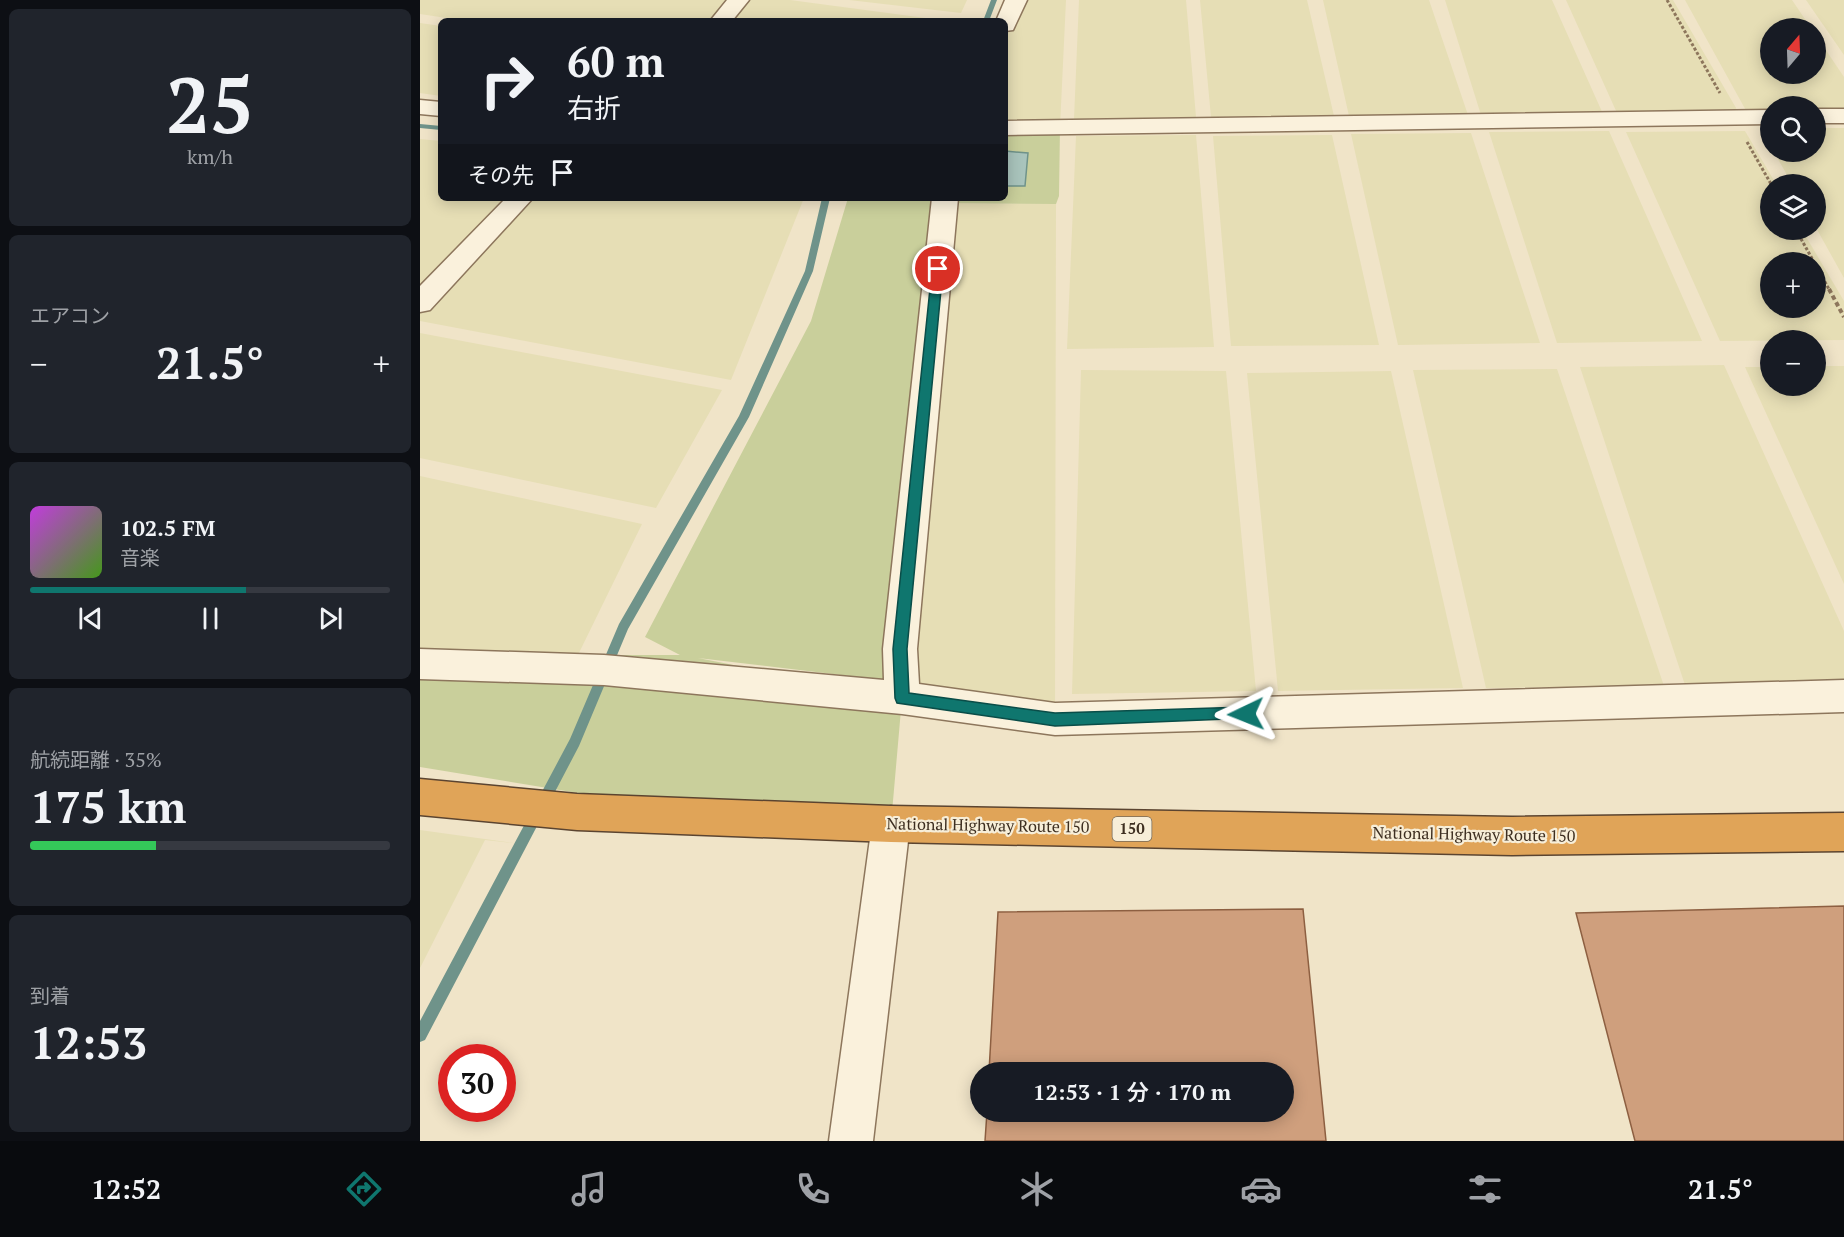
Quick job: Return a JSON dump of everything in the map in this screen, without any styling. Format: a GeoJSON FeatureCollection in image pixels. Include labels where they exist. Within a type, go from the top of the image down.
{"type":"FeatureCollection","features":[{"type":"Feature","properties":{"kind":"highway","name":"National Highway Route 150"},"geometry":{"type":"LineString","coordinates":[[420,797],[578,812],[891,824],[1512,836],[1844,832]]}},
{"type":"Feature","properties":{"kind":"street"},"geometry":{"type":"LineString","coordinates":[[723,18],[738,0]]}},
{"type":"Feature","properties":{"kind":"street"},"geometry":{"type":"LineString","coordinates":[[1008,18],[1016,0]]}},
{"type":"Feature","properties":{"kind":"street"},"geometry":{"type":"LineString","coordinates":[[420,107],[438,109]]}},
{"type":"Feature","properties":{"kind":"street"},"geometry":{"type":"LineString","coordinates":[[1826,116],[1844,116]]}},
{"type":"Feature","properties":{"kind":"street"},"geometry":{"type":"LineString","coordinates":[[1008,128],[1760,117]]}},
{"type":"Feature","properties":{"kind":"street"},"geometry":{"type":"LineString","coordinates":[[420,303],[517,201]]}},
{"type":"Feature","properties":{"kind":"street"},"geometry":{"type":"LineString","coordinates":[[902,698],[900,649],[945,201]]}},
{"type":"Feature","properties":{"kind":"street"},"geometry":{"type":"LineString","coordinates":[[420,664],[604,670],[902,698],[1055,719],[1844,696]]}},
{"type":"Feature","properties":{"kind":"street"},"geometry":{"type":"LineString","coordinates":[[852,1141],[891,824]]}},
{"type":"Feature","properties":{"kind":"path"},"geometry":{"type":"LineString","coordinates":[[1826,285],[1844,317]]}},
{"type":"Feature","properties":{"kind":"shaded area"},"geometry":{"type":"Polygon","coordinates":[[[420,0],[730,0],[715,18],[446,18],[420,14],[420,0]]]}},
{"type":"Feature","properties":{"kind":"shaded area"},"geometry":{"type":"Polygon","coordinates":[[[738,0],[790,0],[925,18],[723,18],[738,0]]]}},
{"type":"Feature","properties":{"kind":"shaded area"},"geometry":{"type":"Polygon","coordinates":[[[849,0],[967,0],[961,13],[849,0]]]}},
{"type":"Feature","properties":{"kind":"shaded area"},"geometry":{"type":"Polygon","coordinates":[[[1016,0],[1066,0],[1060,127],[1008,128],[1008,18],[1016,0]]]}},
{"type":"Feature","properties":{"kind":"shaded area"},"geometry":{"type":"Polygon","coordinates":[[[1079,0],[1186,0],[1196,117],[1074,119],[1079,0]]]}},
{"type":"Feature","properties":{"kind":"shaded area"},"geometry":{"type":"Polygon","coordinates":[[[1200,0],[1307,0],[1334,116],[1211,117],[1200,0]]]}},
{"type":"Feature","properties":{"kind":"shaded area"},"geometry":{"type":"Polygon","coordinates":[[[1323,0],[1429,0],[1468,115],[1349,116],[1323,0]]]}},
{"type":"Feature","properties":{"kind":"shaded area"},"geometry":{"type":"Polygon","coordinates":[[[1445,0],[1552,0],[1603,114],[1481,115],[1445,0]]]}},
{"type":"Feature","properties":{"kind":"shaded area"},"geometry":{"type":"Polygon","coordinates":[[[1566,0],[1673,0],[1739,113],[1617,113],[1566,0]]]}},
{"type":"Feature","properties":{"kind":"shaded area"},"geometry":{"type":"Polygon","coordinates":[[[1685,0],[1792,0],[1804,18],[1760,18],[1760,84],[1826,84],[1826,50],[1844,77],[1844,115],[1826,115],[1826,96],[1760,96],[1760,116],[1749,116],[1685,0]]]}},
{"type":"Feature","properties":{"kind":"shaded area"},"geometry":{"type":"Polygon","coordinates":[[[1806,0],[1844,0],[1844,55],[1826,29],[1826,18],[1818,18],[1806,0]]]}},
{"type":"Feature","properties":{"kind":"shaded area"},"geometry":{"type":"Polygon","coordinates":[[[420,23],[438,26],[438,96],[420,93],[420,23]]]}},
{"type":"Feature","properties":{"kind":"shaded area"},"geometry":{"type":"Polygon","coordinates":[[[1826,128],[1844,128],[1844,278],[1823,240],[1826,240],[1826,174],[1786,174],[1780,162],[1826,162],[1826,128]]]}},
{"type":"Feature","properties":{"kind":"shaded area"},"geometry":{"type":"Polygon","coordinates":[[[1609,131],[1702,341],[1557,343],[1489,132],[1609,131]]]}},
{"type":"Feature","properties":{"kind":"shaded area"},"geometry":{"type":"Polygon","coordinates":[[[1745,131],[1760,157],[1760,162],[1763,162],[1770,174],[1760,174],[1760,240],[1808,240],[1815,252],[1760,252],[1760,318],[1826,318],[1826,271],[1844,301],[1844,340],[1826,340],[1826,330],[1760,330],[1760,341],[1720,341],[1626,132],[1745,131]]]}},
{"type":"Feature","properties":{"kind":"shaded area"},"geometry":{"type":"Polygon","coordinates":[[[1471,133],[1540,343],[1398,345],[1351,134],[1471,133]]]}},
{"type":"Feature","properties":{"kind":"shaded area"},"geometry":{"type":"Polygon","coordinates":[[[1196,135],[1214,347],[1067,349],[1076,136],[1196,135]]]}},
{"type":"Feature","properties":{"kind":"shaded area"},"geometry":{"type":"Polygon","coordinates":[[[1332,135],[1379,345],[1231,346],[1213,136],[1332,135]]]}},
{"type":"Feature","properties":{"kind":"shaded area"},"geometry":{"type":"Polygon","coordinates":[[[420,139],[438,141],[438,201],[803,201],[731,380],[420,321],[420,139]]]}},
{"type":"Feature","properties":{"kind":"shaded area"},"geometry":{"type":"Polygon","coordinates":[[[942,203],[1056,204],[1055,719],[883,680],[942,203]]]}},
{"type":"Feature","properties":{"kind":"shaded area"},"geometry":{"type":"Polygon","coordinates":[[[420,333],[722,390],[656,508],[420,458],[420,333]]]}},
{"type":"Feature","properties":{"kind":"shaded area"},"geometry":{"type":"Polygon","coordinates":[[[1724,365],[1844,631],[1844,683],[1685,685],[1580,367],[1724,365]]]}},
{"type":"Feature","properties":{"kind":"shaded area"},"geometry":{"type":"Polygon","coordinates":[[[1826,366],[1844,366],[1844,584],[1745,367],[1760,367],[1760,396],[1826,396],[1826,366]]]}},
{"type":"Feature","properties":{"kind":"shaded area"},"geometry":{"type":"Polygon","coordinates":[[[1557,369],[1664,686],[1486,688],[1413,370],[1557,369]]]}},
{"type":"Feature","properties":{"kind":"shaded area"},"geometry":{"type":"Polygon","coordinates":[[[1081,370],[1226,371],[1256,691],[1072,694],[1081,370]]]}},
{"type":"Feature","properties":{"kind":"shaded area"},"geometry":{"type":"Polygon","coordinates":[[[1391,371],[1463,688],[1278,691],[1247,373],[1391,371]]]}},
{"type":"Feature","properties":{"kind":"shaded area"},"geometry":{"type":"Polygon","coordinates":[[[420,476],[642,524],[576,659],[420,655],[420,476]]]}},
{"type":"Feature","properties":{"kind":"shaded area"},"geometry":{"type":"Polygon","coordinates":[[[420,830],[521,844],[485,840],[420,968],[420,830]]]}},
{"type":"Feature","properties":{"kind":"green space"},"geometry":{"type":"Polygon","coordinates":[[[1060,127],[1059,196],[1056,204],[942,203],[942,201],[1008,201],[1008,128],[1060,127]]]}},
{"type":"Feature","properties":{"kind":"green space"},"geometry":{"type":"Polygon","coordinates":[[[847,201],[936,201],[883,680],[698,658],[902,698],[891,824],[730,818],[420,767],[420,655],[680,655],[645,637],[811,321],[847,201]]]}},
{"type":"Feature","properties":{"kind":"water"},"geometry":{"type":"Polygon","coordinates":[[[1008,151],[1028,153],[1025,186],[1008,186],[1008,151]]]}},
{"type":"Feature","properties":{"kind":"building"},"geometry":{"type":"Polygon","coordinates":[[[1844,906],[1844,1141],[1635,1141],[1576,913],[1844,906]]]}},
{"type":"Feature","properties":{"kind":"building"},"geometry":{"type":"Polygon","coordinates":[[[1303,909],[1326,1141],[985,1141],[986,1122],[1294,1122],[1294,1062],[990,1062],[998,912],[1303,909]]]}},
{"type":"Feature","properties":{"kind":"waterway"},"geometry":{"type":"LineString","coordinates":[[987,18],[994,0]]}},
{"type":"Feature","properties":{"kind":"waterway"},"geometry":{"type":"LineString","coordinates":[[420,126],[438,128]]}},
{"type":"Feature","properties":{"kind":"waterway"},"geometry":{"type":"LineString","coordinates":[[420,1035],[575,742],[623,627],[744,417],[809,271],[825,201]]}},
{"type":"Feature","properties":{"kind":"route"},"geometry":{"type":"LineString","coordinates":[[938,269],[900,649],[902,698],[1055,719],[1246,714]]}}]}
